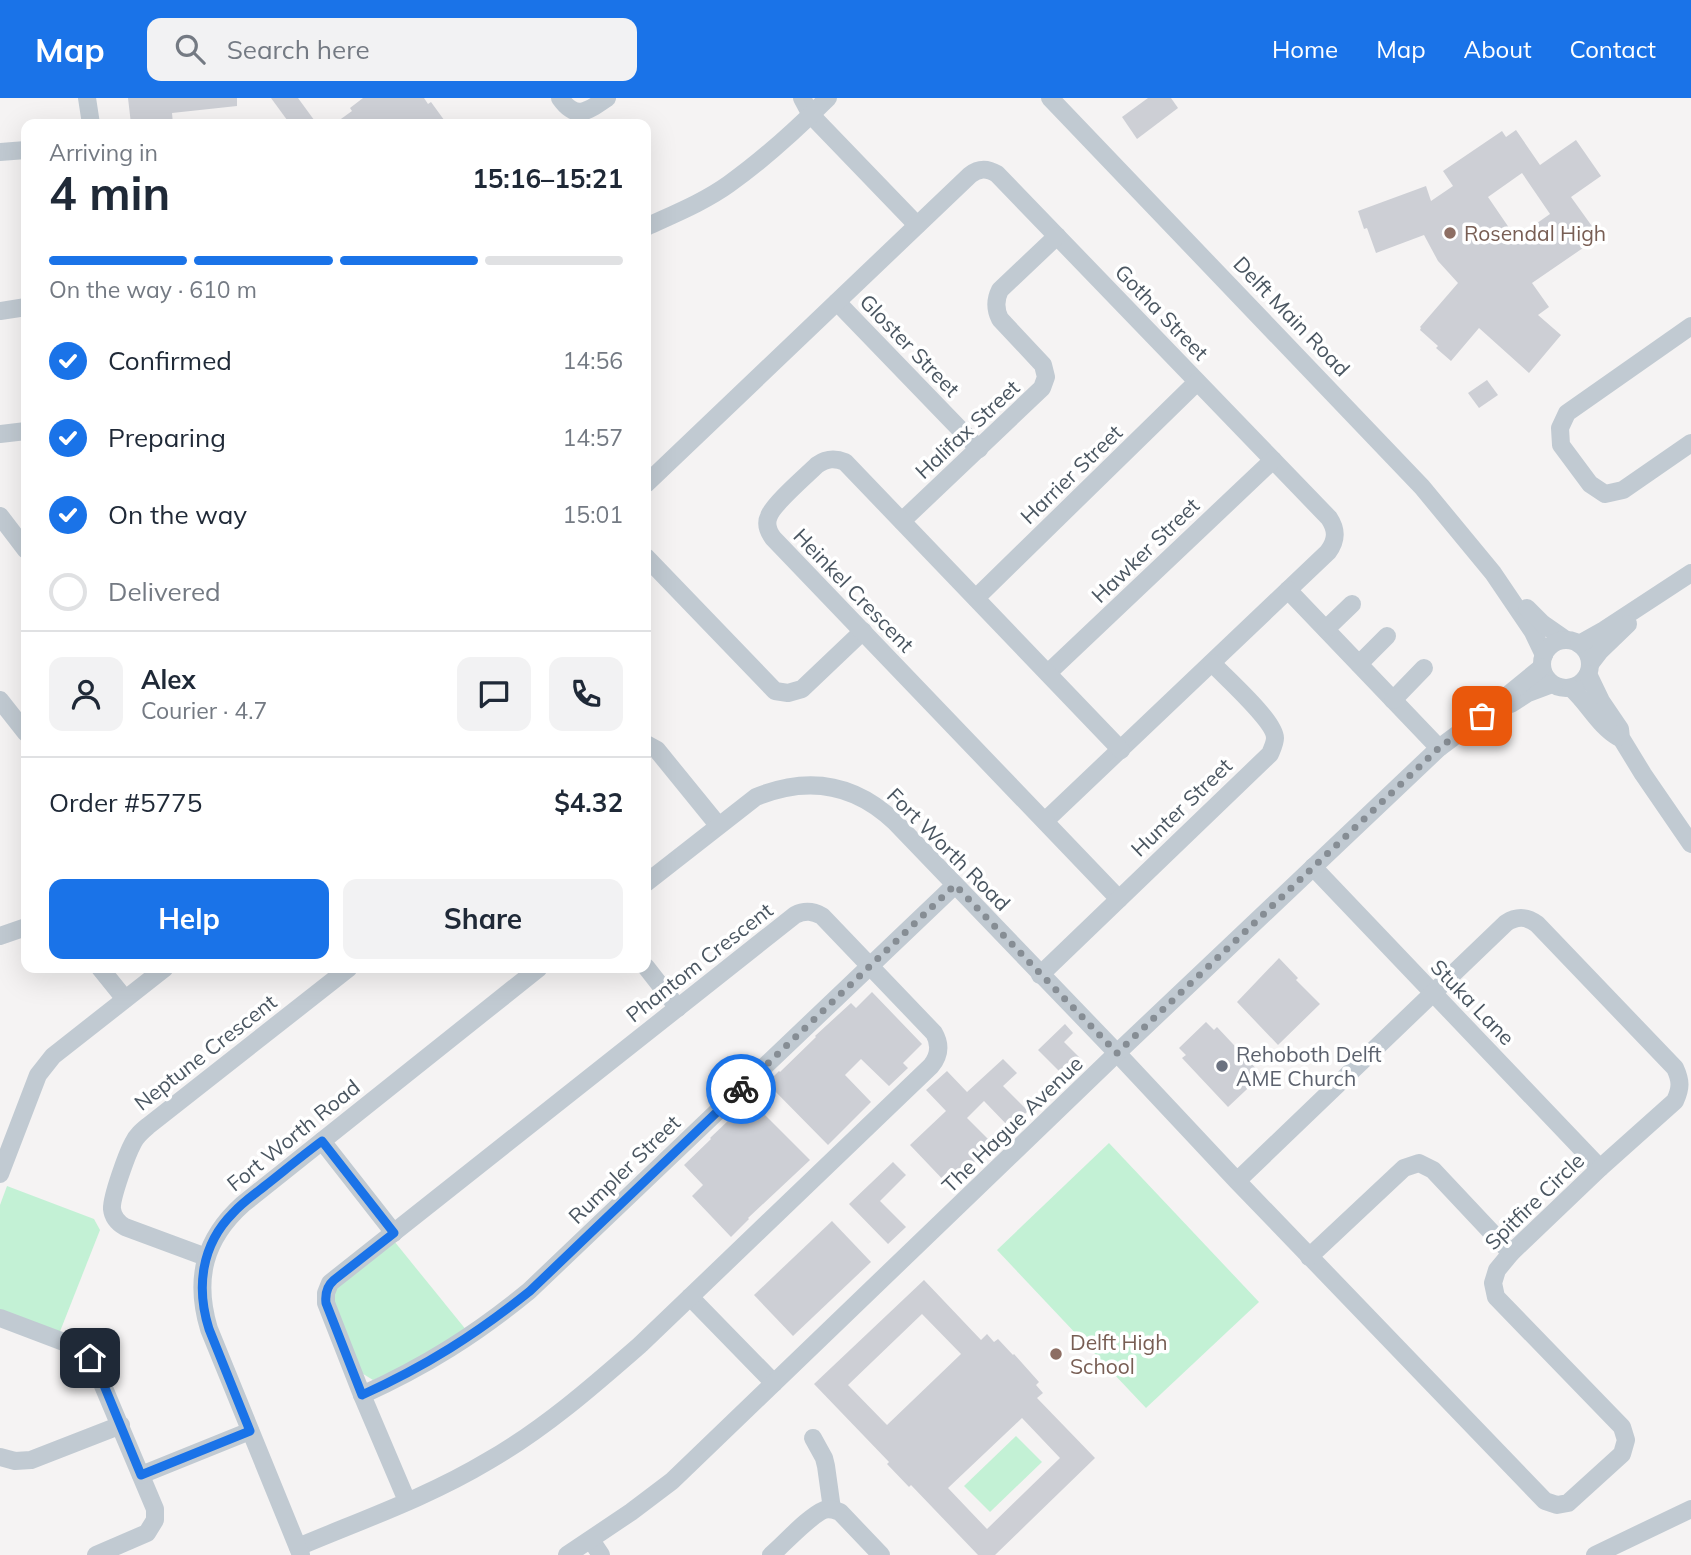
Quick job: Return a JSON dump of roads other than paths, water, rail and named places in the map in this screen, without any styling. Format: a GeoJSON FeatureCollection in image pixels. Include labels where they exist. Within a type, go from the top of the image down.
{"type":"FeatureCollection","features":[{"type":"Feature","properties":{"kind":"street"},"geometry":{"type":"LineString","coordinates":[[87,98],[90,119]]}},
{"type":"Feature","properties":{"kind":"street"},"geometry":{"type":"LineString","coordinates":[[560,98],[570,109],[581,112],[607,98]]}},
{"type":"Feature","properties":{"kind":"street"},"geometry":{"type":"LineString","coordinates":[[803,98],[811,115],[917,225]]}},
{"type":"Feature","properties":{"kind":"street"},"geometry":{"type":"LineString","coordinates":[[651,225],[727,186],[785,139],[828,98]]}},
{"type":"Feature","properties":{"kind":"street","name":"Delft Main Road"},"geometry":{"type":"LineString","coordinates":[[1050,98],[1422,487],[1493,573],[1533,632],[1543,661]]}},
{"type":"Feature","properties":{"kind":"street"},"geometry":{"type":"LineString","coordinates":[[0,152],[21,150]]}},
{"type":"Feature","properties":{"kind":"street","name":"Gotha Street"},"geometry":{"type":"LineString","coordinates":[[651,474],[970,175],[975,171],[987,169],[997,174],[1329,518],[1335,531],[1334,543],[1328,552],[1045,821]]}},
{"type":"Feature","properties":{"kind":"street","name":"Halifax Street"},"geometry":{"type":"LineString","coordinates":[[902,521],[1038,393],[1045,383],[1043,365],[1000,319],[996,300],[1000,290],[1057,236]]}},
{"type":"Feature","properties":{"kind":"street","name":"Gloster Street"},"geometry":{"type":"LineString","coordinates":[[837,302],[979,449]]}},
{"type":"Feature","properties":{"kind":"street"},"geometry":{"type":"LineString","coordinates":[[0,311],[21,308]]}},
{"type":"Feature","properties":{"kind":"street"},"geometry":{"type":"LineString","coordinates":[[1691,326],[1567,413],[1560,428],[1561,445],[1590,484],[1605,494],[1623,490],[1691,443]]}},
{"type":"Feature","properties":{"kind":"street","name":"Harrier Street"},"geometry":{"type":"LineString","coordinates":[[976,598],[1197,382]]}},
{"type":"Feature","properties":{"kind":"street"},"geometry":{"type":"LineString","coordinates":[[0,434],[21,432]]}},
{"type":"Feature","properties":{"kind":"street","name":"Heinkel Crescent"},"geometry":{"type":"LineString","coordinates":[[1119,899],[773,538],[768,529],[772,509],[822,461],[834,459],[850,466],[1121,750]]}},
{"type":"Feature","properties":{"kind":"street","name":"Hawker Street"},"geometry":{"type":"LineString","coordinates":[[1048,673],[1272,460]]}},
{"type":"Feature","properties":{"kind":"street"},"geometry":{"type":"LineString","coordinates":[[0,516],[21,543]]}},
{"type":"Feature","properties":{"kind":"street"},"geometry":{"type":"LineString","coordinates":[[651,562],[775,691],[788,693],[802,689],[863,631]]}},
{"type":"Feature","properties":{"kind":"street","name":"Delft Main Road"},"geometry":{"type":"LineString","coordinates":[[1493,573],[1544,624],[1572,642]]}},
{"type":"Feature","properties":{"kind":"street"},"geometry":{"type":"LineString","coordinates":[[1664,592],[1609,642],[1581,683],[1571,688],[1561,688],[1552,684],[1545,676],[1543,661],[1553,644],[1595,636],[1691,573]]}},
{"type":"Feature","properties":{"kind":"street"},"geometry":{"type":"LineString","coordinates":[[1288,590],[1439,748]]}},
{"type":"Feature","properties":{"kind":"street"},"geometry":{"type":"LineString","coordinates":[[1326,629],[1352,604]]}},
{"type":"Feature","properties":{"kind":"street"},"geometry":{"type":"LineString","coordinates":[[1359,664],[1387,636]]}},
{"type":"Feature","properties":{"kind":"street"},"geometry":{"type":"LineString","coordinates":[[1572,642],[1587,652],[1589,669],[1601,701],[1620,729],[1621,738],[1691,844]]}},
{"type":"Feature","properties":{"kind":"street","name":"The Hague Avenue"},"geometry":{"type":"LineString","coordinates":[[567,1555],[631,1512],[672,1480],[1439,748],[1482,716],[1543,661]]}},
{"type":"Feature","properties":{"kind":"street","name":"Hunter Street"},"geometry":{"type":"LineString","coordinates":[[1040,975],[1270,754],[1275,739],[1273,729],[1264,716],[1212,663]]}},
{"type":"Feature","properties":{"kind":"street"},"geometry":{"type":"LineString","coordinates":[[1393,700],[1424,668]]}},
{"type":"Feature","properties":{"kind":"street","name":"The Hague Avenue"},"geometry":{"type":"LineString","coordinates":[[1482,716],[1552,684]]}},
{"type":"Feature","properties":{"kind":"street"},"geometry":{"type":"LineString","coordinates":[[1571,688],[1610,732],[1621,738]]}},
{"type":"Feature","properties":{"kind":"street"},"geometry":{"type":"LineString","coordinates":[[0,700],[21,727]]}},
{"type":"Feature","properties":{"kind":"street"},"geometry":{"type":"LineString","coordinates":[[651,747],[657,750],[718,825]]}},
{"type":"Feature","properties":{"kind":"street","name":"Fort Worth Road"},"geometry":{"type":"LineString","coordinates":[[651,879],[718,825],[756,797],[770,791],[800,785],[831,787],[859,796],[884,812],[1117,1053]]}},
{"type":"Feature","properties":{"kind":"street","name":"Stuka Lane"},"geometry":{"type":"LineString","coordinates":[[1313,867],[1600,1168]]}},
{"type":"Feature","properties":{"kind":"street","name":"Rumpler Street"},"geometry":{"type":"LineString","coordinates":[[362,1395],[404,1376],[463,1342],[530,1291],[955,885]]}},
{"type":"Feature","properties":{"kind":"street","name":"Phantom Crescent"},"geometry":{"type":"LineString","coordinates":[[299,1551],[427,1493],[489,1461],[548,1421],[596,1384],[641,1344],[935,1061],[939,1048],[934,1033],[822,916],[804,911],[795,915],[330,1283],[326,1303],[407,1502]]}},
{"type":"Feature","properties":{"kind":"street","name":"Spitfire Circle"},"geometry":{"type":"LineString","coordinates":[[1117,1053],[1237,1181],[1541,1497],[1550,1504],[1562,1505],[1572,1500],[1622,1454],[1626,1435],[1622,1427],[1496,1297],[1493,1283],[1497,1270],[1511,1253],[1675,1101],[1680,1089],[1680,1079],[1675,1068],[1533,921],[1523,918],[1511,920],[1432,992],[1237,1181]]}},
{"type":"Feature","properties":{"kind":"street"},"geometry":{"type":"LineString","coordinates":[[0,936],[21,929]]}},
{"type":"Feature","properties":{"kind":"street"},"geometry":{"type":"LineString","coordinates":[[104,973],[125,999]]}},
{"type":"Feature","properties":{"kind":"street"},"geometry":{"type":"LineString","coordinates":[[0,1174],[43,1066],[158,973]]}},
{"type":"Feature","properties":{"kind":"street","name":"Neptune Crescent"},"geometry":{"type":"LineString","coordinates":[[206,1257],[125,1227],[114,1216],[113,1200],[133,1143],[148,1126],[343,973]]}},
{"type":"Feature","properties":{"kind":"street","name":"Fort Worth Road"},"geometry":{"type":"LineString","coordinates":[[299,1551],[209,1329],[201,1286],[206,1257],[217,1233],[233,1212],[533,973]]}},
{"type":"Feature","properties":{"kind":"street"},"geometry":{"type":"LineString","coordinates":[[651,973],[678,1008]]}},
{"type":"Feature","properties":{"kind":"street"},"geometry":{"type":"LineString","coordinates":[[322,1141],[394,1233]]}},
{"type":"Feature","properties":{"kind":"street"},"geometry":{"type":"LineString","coordinates":[[1309,1256],[1404,1168],[1419,1163],[1433,1170],[1511,1253]]}},
{"type":"Feature","properties":{"kind":"street"},"geometry":{"type":"LineString","coordinates":[[690,1297],[774,1383]]}},
{"type":"Feature","properties":{"kind":"street"},"geometry":{"type":"LineString","coordinates":[[0,1318],[77,1347],[87,1354],[96,1366],[121,1425],[156,1517],[153,1525],[143,1535],[96,1555]]}},
{"type":"Feature","properties":{"kind":"street"},"geometry":{"type":"LineString","coordinates":[[0,1457],[15,1461],[31,1460],[121,1425]]}},
{"type":"Feature","properties":{"kind":"street"},"geometry":{"type":"LineString","coordinates":[[141,1475],[250,1431]]}},
{"type":"Feature","properties":{"kind":"street"},"geometry":{"type":"LineString","coordinates":[[813,1438],[824,1458],[832,1509]]}},
{"type":"Feature","properties":{"kind":"street"},"geometry":{"type":"LineString","coordinates":[[771,1555],[816,1514],[832,1509],[840,1511],[881,1555]]}},
{"type":"Feature","properties":{"kind":"street"},"geometry":{"type":"LineString","coordinates":[[1595,1555],[1691,1509]]}},
{"type":"Feature","properties":{"kind":"street"},"geometry":{"type":"LineString","coordinates":[[591,1540],[601,1555]]}},
{"type":"Feature","properties":{"kind":"place","name":"Rosendal High"},"geometry":{"type":"Point","coordinates":[1450,233]}},
{"type":"Feature","properties":{"kind":"place","name":"Rehoboth Delft AME Church"},"geometry":{"type":"Point","coordinates":[1222,1066]}},
{"type":"Feature","properties":{"kind":"place","name":"Delft High School"},"geometry":{"type":"Point","coordinates":[1056,1354]}}]}
